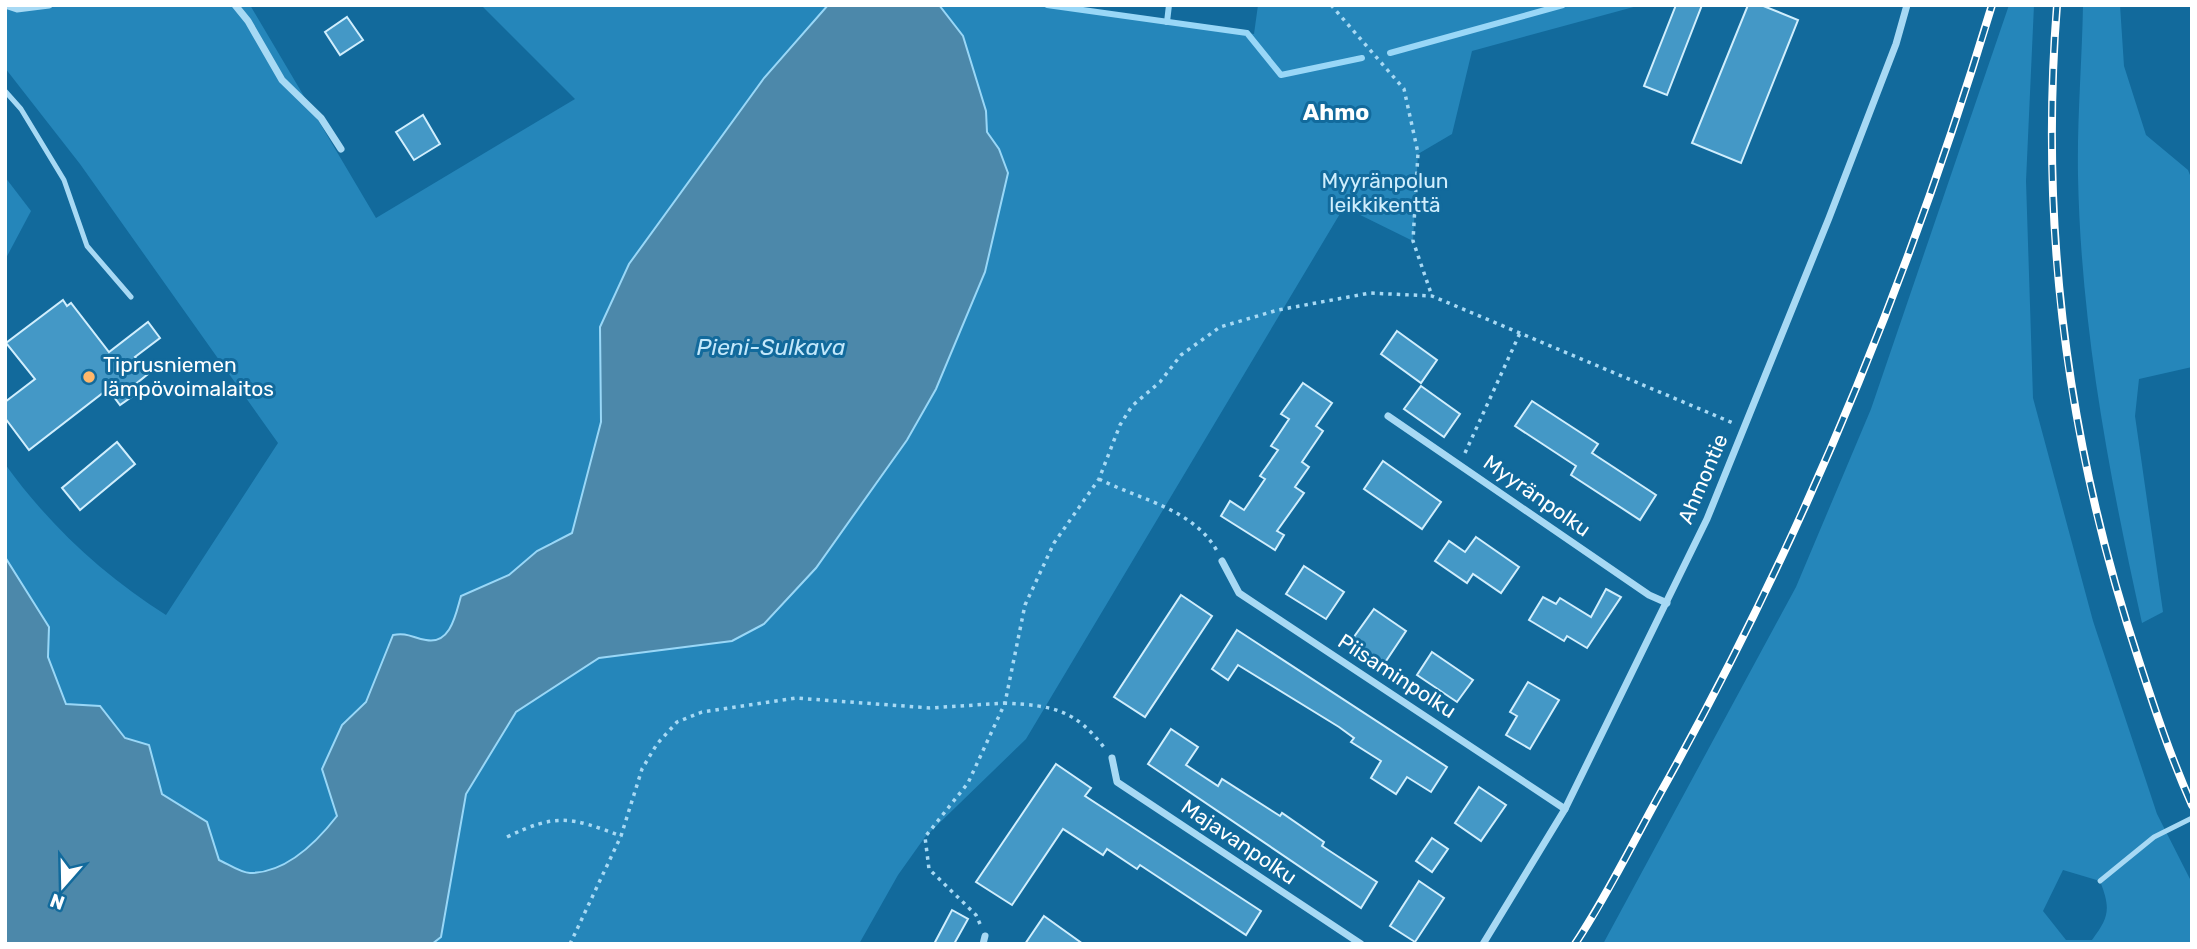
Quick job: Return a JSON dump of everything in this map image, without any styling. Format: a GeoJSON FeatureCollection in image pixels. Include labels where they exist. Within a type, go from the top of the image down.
{"type":"FeatureCollection","features":[{"type":"Feature","properties":{"kind":"street"},"geometry":{"type":"LineString","coordinates":[[5,5],[17,9],[49,5]]}},
{"type":"Feature","properties":{"kind":"street"},"geometry":{"type":"LineString","coordinates":[[235,5],[248,20],[282,80],[321,118],[341,149]]}},
{"type":"Feature","properties":{"kind":"street","name":"Ahmontie"},"geometry":{"type":"LineString","coordinates":[[1483,944],[1565,809],[1707,519],[1892,57],[1907,5]]}},
{"type":"Feature","properties":{"kind":"street","name":"Myyränpolku"},"geometry":{"type":"LineString","coordinates":[[1388,416],[1649,595],[1667,603]]}},
{"type":"Feature","properties":{"kind":"street","name":"Piisaminpolku"},"geometry":{"type":"LineString","coordinates":[[1222,561],[1239,593],[1565,809]]}},
{"type":"Feature","properties":{"kind":"street","name":"Majavanpolku"},"geometry":{"type":"LineString","coordinates":[[1112,758],[1117,782],[1362,944]]}},
{"type":"Feature","properties":{"kind":"lane"},"geometry":{"type":"LineString","coordinates":[[5,91],[21,109],[64,180],[87,246],[131,297]]}},
{"type":"Feature","properties":{"kind":"lane"},"geometry":{"type":"LineString","coordinates":[[2100,881],[2154,837],[2192,818]]}},
{"type":"Feature","properties":{"kind":"path"},"geometry":{"type":"LineString","coordinates":[[1331,5],[1404,89],[1418,153],[1413,240],[1432,296]]}},
{"type":"Feature","properties":{"kind":"path"},"geometry":{"type":"LineString","coordinates":[[984,940],[976,915],[929,869],[925,837],[968,783],[1004,703],[1025,605],[1054,543],[1099,479],[1120,425],[1132,406],[1160,382],[1181,355],[1220,327],[1278,310],[1370,293],[1432,296],[1744,427]]}},
{"type":"Feature","properties":{"kind":"path"},"geometry":{"type":"LineString","coordinates":[[1460,465],[1520,333]]}},
{"type":"Feature","properties":{"kind":"path"},"geometry":{"type":"LineString","coordinates":[[1099,479],[1174,511],[1209,536],[1222,561]]}},
{"type":"Feature","properties":{"kind":"path"},"geometry":{"type":"LineString","coordinates":[[570,944],[621,836],[642,769],[657,744],[677,722],[702,712],[796,698],[930,709],[1004,703],[1049,706],[1087,725],[1112,758]]}},
{"type":"Feature","properties":{"kind":"path"},"geometry":{"type":"LineString","coordinates":[[507,837],[548,820],[582,821],[621,836]]}},
{"type":"Feature","properties":{"kind":"green space"},"geometry":{"type":"Polygon","coordinates":[[[5,5],[250,5],[376,218],[575,99],[481,5],[851,5],[616,531],[551,542],[509,575],[461,596],[451,626],[441,638],[426,640],[393,635],[366,702],[342,725],[323,768],[337,816],[320,836],[299,854],[276,868],[263,872],[246,873],[219,860],[206,822],[162,794],[149,745],[125,738],[99,706],[66,704],[5,640],[5,464],[58,528],[78,547],[143,600],[166,615],[278,443],[80,164],[5,68],[5,5]]]}},
{"type":"Feature","properties":{"kind":"green space","name":"Myyränpolun leikkikenttä"},"geometry":{"type":"Polygon","coordinates":[[[866,5],[1047,5],[1254,34],[1258,5],[1641,5],[1472,51],[1452,134],[1418,154],[1413,241],[1344,207],[1026,739],[925,837],[898,875],[859,944],[355,944],[555,590],[866,5]]]}},
{"type":"Feature","properties":{"kind":"green space"},"geometry":{"type":"Polygon","coordinates":[[[2009,5],[2034,5],[2026,181],[2033,398],[2093,621],[2157,814],[2192,883],[2192,944],[1603,944],[1796,587],[1871,409],[2009,5]],[[2063,870],[2043,911],[2066,940],[2092,940],[2102,925],[2107,906],[2100,881],[2063,870]]]}},
{"type":"Feature","properties":{"kind":"green space"},"geometry":{"type":"Polygon","coordinates":[[[2083,5],[2120,5],[2124,66],[2146,135],[2188,170],[2192,180],[2192,367],[2139,379],[2135,416],[2163,612],[2142,623],[2108,456],[2085,289],[2078,176],[2083,5]]]}},
{"type":"Feature","properties":{"kind":"green space"},"geometry":{"type":"Polygon","coordinates":[[[5,177],[31,211],[5,260],[5,177]]]}},
{"type":"Feature","properties":{"kind":"water","name":"Pieni-Sulkava"},"geometry":{"type":"Polygon","coordinates":[[[828,5],[939,5],[963,36],[986,111],[987,132],[999,149],[1008,173],[985,272],[936,389],[907,440],[816,568],[764,624],[732,641],[599,658],[516,712],[466,794],[441,937],[432,944],[5,944],[5,557],[49,627],[48,657],[66,704],[100,706],[125,738],[149,745],[162,794],[207,822],[219,860],[250,873],[276,868],[299,855],[337,816],[322,769],[342,725],[366,702],[393,635],[426,640],[441,638],[451,626],[461,596],[509,575],[537,551],[572,533],[601,422],[600,327],[629,264],[764,78],[828,5]]]}},
{"type":"Feature","properties":{"kind":"building"},"geometry":{"type":"Polygon","coordinates":[[[1676,5],[1702,5],[1667,95],[1644,86],[1676,5]]]}},
{"type":"Feature","properties":{"kind":"building"},"geometry":{"type":"Polygon","coordinates":[[[1748,5],[1761,5],[1798,20],[1741,163],[1692,143],[1748,5]]]}},
{"type":"Feature","properties":{"kind":"building"},"geometry":{"type":"Polygon","coordinates":[[[347,17],[363,40],[340,55],[325,32],[347,17]]]}},
{"type":"Feature","properties":{"kind":"building"},"geometry":{"type":"Polygon","coordinates":[[[423,115],[440,144],[414,160],[396,132],[423,115]]]}},
{"type":"Feature","properties":{"kind":"building","name":"Tiprusniemen lämpövoimalaitos"},"geometry":{"type":"Polygon","coordinates":[[[63,300],[67,306],[71,303],[109,352],[148,322],[160,338],[135,357],[148,374],[132,387],[137,393],[120,405],[108,389],[29,450],[5,418],[5,402],[35,379],[6,343],[63,300]]]}},
{"type":"Feature","properties":{"kind":"building"},"geometry":{"type":"Polygon","coordinates":[[[1397,331],[1437,360],[1421,383],[1381,354],[1397,331]]]}},
{"type":"Feature","properties":{"kind":"building"},"geometry":{"type":"Polygon","coordinates":[[[1303,383],[1332,403],[1316,426],[1323,431],[1302,462],[1309,467],[1295,487],[1304,493],[1277,531],[1284,535],[1275,550],[1221,516],[1230,501],[1244,510],[1265,479],[1260,476],[1278,450],[1271,446],[1289,419],[1281,414],[1303,383]]]}},
{"type":"Feature","properties":{"kind":"building"},"geometry":{"type":"Polygon","coordinates":[[[1421,386],[1460,414],[1444,437],[1404,409],[1421,386]]]}},
{"type":"Feature","properties":{"kind":"building"},"geometry":{"type":"Polygon","coordinates":[[[1532,401],[1598,444],[1592,453],[1656,495],[1640,520],[1571,475],[1576,466],[1515,426],[1532,401]]]}},
{"type":"Feature","properties":{"kind":"building"},"geometry":{"type":"Polygon","coordinates":[[[117,442],[135,464],[80,510],[62,488],[117,442]]]}},
{"type":"Feature","properties":{"kind":"building"},"geometry":{"type":"Polygon","coordinates":[[[1383,461],[1441,502],[1422,529],[1364,489],[1383,461]]]}},
{"type":"Feature","properties":{"kind":"building"},"geometry":{"type":"Polygon","coordinates":[[[1476,537],[1519,567],[1501,593],[1473,574],[1467,583],[1435,561],[1449,541],[1465,552],[1476,537]]]}},
{"type":"Feature","properties":{"kind":"building"},"geometry":{"type":"Polygon","coordinates":[[[1304,566],[1344,592],[1326,619],[1286,594],[1304,566]]]}},
{"type":"Feature","properties":{"kind":"building"},"geometry":{"type":"Polygon","coordinates":[[[1606,589],[1621,597],[1587,648],[1567,636],[1564,641],[1529,620],[1543,597],[1556,604],[1560,598],[1591,617],[1606,589]]]}},
{"type":"Feature","properties":{"kind":"building"},"geometry":{"type":"Polygon","coordinates":[[[1181,595],[1212,616],[1145,717],[1114,697],[1181,595]]]}},
{"type":"Feature","properties":{"kind":"building"},"geometry":{"type":"Polygon","coordinates":[[[1374,609],[1406,631],[1384,664],[1351,641],[1374,609]]]}},
{"type":"Feature","properties":{"kind":"building"},"geometry":{"type":"Polygon","coordinates":[[[1237,630],[1447,767],[1431,792],[1407,777],[1396,794],[1371,778],[1381,761],[1351,742],[1354,738],[1339,727],[1238,665],[1228,680],[1212,669],[1237,630]]]}},
{"type":"Feature","properties":{"kind":"building"},"geometry":{"type":"Polygon","coordinates":[[[1432,652],[1473,680],[1457,702],[1417,675],[1432,652]]]}},
{"type":"Feature","properties":{"kind":"building"},"geometry":{"type":"Polygon","coordinates":[[[1528,682],[1559,700],[1530,749],[1506,735],[1517,716],[1510,712],[1528,682]]]}},
{"type":"Feature","properties":{"kind":"building"},"geometry":{"type":"Polygon","coordinates":[[[1171,729],[1198,747],[1186,765],[1218,786],[1222,779],[1280,816],[1282,813],[1324,842],[1322,846],[1377,882],[1361,908],[1148,764],[1171,729]]]}},
{"type":"Feature","properties":{"kind":"building"},"geometry":{"type":"Polygon","coordinates":[[[1056,764],[1091,788],[1085,796],[1261,911],[1246,935],[1140,865],[1137,869],[1107,849],[1103,855],[1063,829],[1012,905],[976,882],[1056,764]]]}},
{"type":"Feature","properties":{"kind":"building"},"geometry":{"type":"Polygon","coordinates":[[[1479,787],[1506,805],[1481,841],[1455,823],[1479,787]]]}},
{"type":"Feature","properties":{"kind":"building"},"geometry":{"type":"Polygon","coordinates":[[[1432,838],[1448,849],[1432,872],[1416,861],[1432,838]]]}},
{"type":"Feature","properties":{"kind":"building"},"geometry":{"type":"Polygon","coordinates":[[[1419,881],[1444,898],[1415,942],[1390,926],[1419,881]]]}},
{"type":"Feature","properties":{"kind":"building"},"geometry":{"type":"Polygon","coordinates":[[[952,910],[968,919],[954,944],[934,944],[952,910]]]}},
{"type":"Feature","properties":{"kind":"building"},"geometry":{"type":"Polygon","coordinates":[[[1044,916],[1083,944],[1025,944],[1044,916]]]}},
{"type":"Feature","properties":{"kind":"waterway"},"geometry":{"type":"LineString","coordinates":[[1047,5],[1247,33],[1281,75],[1362,58]]}},
{"type":"Feature","properties":{"kind":"waterway"},"geometry":{"type":"LineString","coordinates":[[1167,22],[1169,5]]}},
{"type":"Feature","properties":{"kind":"waterway"},"geometry":{"type":"LineString","coordinates":[[1390,53],[1563,5]]}},
{"type":"Feature","properties":{"kind":"railway"},"geometry":{"type":"LineString","coordinates":[[1575,944],[1611,885],[1716,690],[1808,500],[1889,305],[1960,106],[1992,5]]}},
{"type":"Feature","properties":{"kind":"railway"},"geometry":{"type":"LineString","coordinates":[[2057,5],[2052,89],[2052,173],[2056,255],[2077,419],[2114,581],[2157,716],[2192,805]]}},
{"type":"Feature","properties":{"kind":"place","name":"Tiprusniemen lämpövoimalaitos"},"geometry":{"type":"Point","coordinates":[89,377]}},
{"type":"Feature","properties":{"kind":"district","name":"Ahmo"},"geometry":{"type":"Point","coordinates":[1336,112]}}]}
